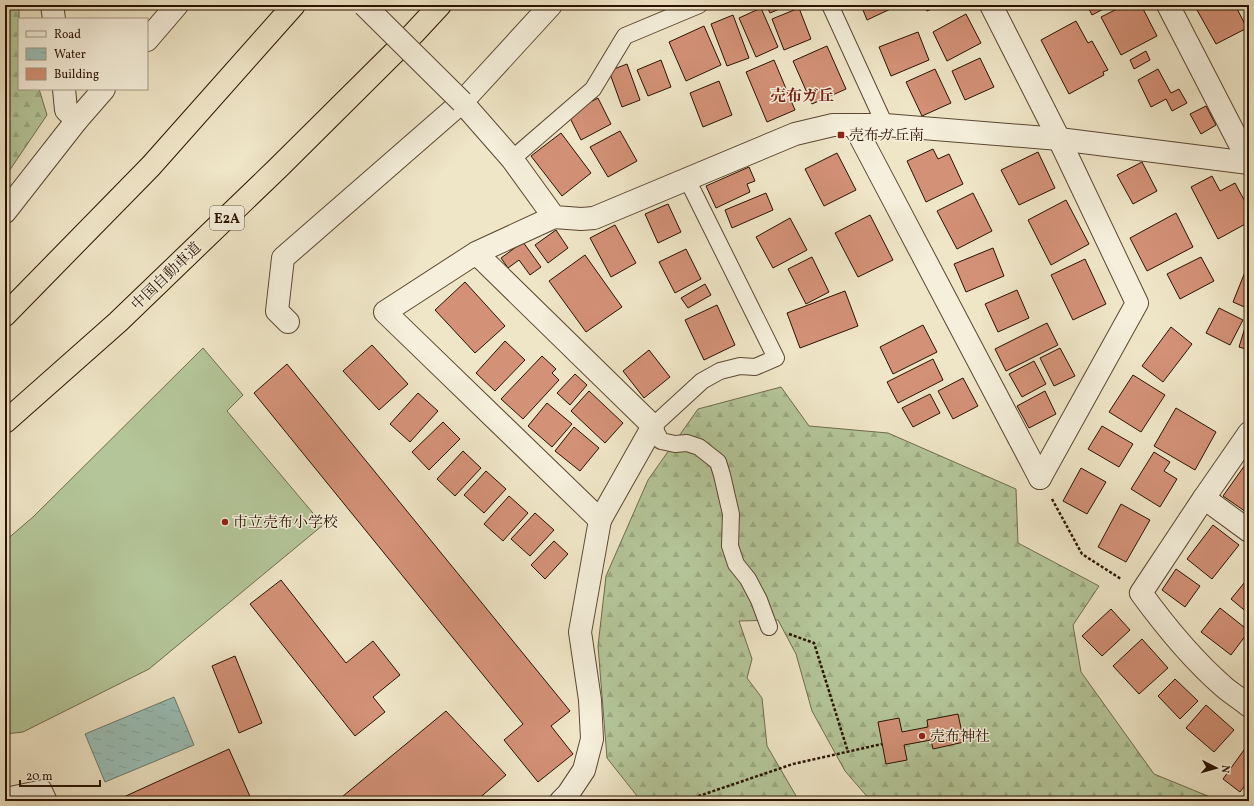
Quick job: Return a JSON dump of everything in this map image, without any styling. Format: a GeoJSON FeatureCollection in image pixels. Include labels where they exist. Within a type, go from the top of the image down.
{"type":"FeatureCollection","features":[{"type":"Feature","properties":{"kind":"highway"},"geometry":{"type":"LineString","coordinates":[[5,315],[151,166],[294,5]]}},
{"type":"Feature","properties":{"kind":"highway","name":"中国自動車道"},"geometry":{"type":"LineString","coordinates":[[5,422],[118,322],[278,168],[440,5]]}},
{"type":"Feature","properties":{"kind":"street"},"geometry":{"type":"LineString","coordinates":[[52,5],[54,18]]}},
{"type":"Feature","properties":{"kind":"street"},"geometry":{"type":"LineString","coordinates":[[148,39],[177,5]]}},
{"type":"Feature","properties":{"kind":"street"},"geometry":{"type":"LineString","coordinates":[[364,5],[462,102],[512,159],[554,216]]}},
{"type":"Feature","properties":{"kind":"street"},"geometry":{"type":"LineString","coordinates":[[288,322],[277,311],[283,258],[462,102],[551,5]]}},
{"type":"Feature","properties":{"kind":"street"},"geometry":{"type":"LineString","coordinates":[[991,5],[1059,139],[1137,303],[1040,478]]}},
{"type":"Feature","properties":{"kind":"street"},"geometry":{"type":"LineString","coordinates":[[1168,5],[1249,163]]}},
{"type":"Feature","properties":{"kind":"street"},"geometry":{"type":"LineString","coordinates":[[64,90],[66,110],[77,120]]}},
{"type":"Feature","properties":{"kind":"street"},"geometry":{"type":"LineString","coordinates":[[5,212],[77,120],[103,90]]}},
{"type":"Feature","properties":{"kind":"street"},"geometry":{"type":"LineString","coordinates":[[600,520],[385,312],[476,253],[554,216],[582,219],[594,218],[795,134],[833,125],[885,125],[1059,139],[1249,163]]}},
{"type":"Feature","properties":{"kind":"street"},"geometry":{"type":"LineString","coordinates":[[854,125],[1040,478]]}},
{"type":"Feature","properties":{"kind":"street"},"geometry":{"type":"LineString","coordinates":[[476,253],[653,426],[600,520],[580,632],[590,700],[592,739],[584,770],[568,794],[561,801]]}},
{"type":"Feature","properties":{"kind":"street"},"geometry":{"type":"LineString","coordinates":[[1249,433],[1141,593],[1154,611],[1196,660],[1224,687],[1249,706]]}},
{"type":"Feature","properties":{"kind":"street"},"geometry":{"type":"LineString","coordinates":[[1204,498],[1249,530]]}},
{"type":"Feature","properties":{"kind":"lane"},"geometry":{"type":"LineString","coordinates":[[512,159],[593,89],[625,36],[699,5]]}},
{"type":"Feature","properties":{"kind":"lane"},"geometry":{"type":"LineString","coordinates":[[830,5],[885,125]]}},
{"type":"Feature","properties":{"kind":"lane"},"geometry":{"type":"LineString","coordinates":[[687,179],[776,358],[755,367],[740,366],[720,371],[702,381],[653,426],[661,441],[675,444],[687,443],[699,447],[718,462],[730,514],[730,546],[736,564],[748,579],[769,627]]}},
{"type":"Feature","properties":{"kind":"lane"},"geometry":{"type":"LineString","coordinates":[[5,796],[43,788],[49,801]]}},
{"type":"Feature","properties":{"kind":"path"},"geometry":{"type":"LineString","coordinates":[[1040,478],[1082,554],[1141,593]]}},
{"type":"Feature","properties":{"kind":"path"},"geometry":{"type":"LineString","coordinates":[[769,627],[814,643],[848,752]]}},
{"type":"Feature","properties":{"kind":"path"},"geometry":{"type":"LineString","coordinates":[[684,801],[793,764],[882,744]]}},
{"type":"Feature","properties":{"kind":"green space"},"geometry":{"type":"Polygon","coordinates":[[[5,5],[19,5],[18,90],[39,90],[47,115],[5,177],[5,5]]]}},
{"type":"Feature","properties":{"kind":"green space"},"geometry":{"type":"Polygon","coordinates":[[[203,348],[243,395],[227,411],[323,525],[149,669],[23,732],[5,734],[5,541],[33,517],[203,348]]]}},
{"type":"Feature","properties":{"kind":"green space"},"geometry":{"type":"Polygon","coordinates":[[[781,387],[809,426],[888,433],[1016,489],[1018,543],[1099,586],[1073,625],[1081,672],[1154,774],[1220,801],[871,801],[845,771],[812,711],[796,654],[778,620],[739,621],[752,659],[747,678],[762,698],[767,746],[799,801],[641,801],[607,758],[598,646],[606,576],[648,480],[698,409],[781,387]]]}},
{"type":"Feature","properties":{"kind":"water"},"geometry":{"type":"Polygon","coordinates":[[[174,697],[194,745],[105,782],[85,734],[174,697]]]}},
{"type":"Feature","properties":{"kind":"building"},"geometry":{"type":"Polygon","coordinates":[[[766,5],[789,5],[770,13],[766,5]]]}},
{"type":"Feature","properties":{"kind":"building"},"geometry":{"type":"Polygon","coordinates":[[[861,5],[899,5],[867,20],[861,5]]]}},
{"type":"Feature","properties":{"kind":"building"},"geometry":{"type":"Polygon","coordinates":[[[924,5],[940,5],[927,11],[924,5]]]}},
{"type":"Feature","properties":{"kind":"building"},"geometry":{"type":"Polygon","coordinates":[[[1087,5],[1111,5],[1092,15],[1087,5]]]}},
{"type":"Feature","properties":{"kind":"building"},"geometry":{"type":"Polygon","coordinates":[[[1125,5],[1141,5],[1157,36],[1121,55],[1101,17],[1125,5]]]}},
{"type":"Feature","properties":{"kind":"building"},"geometry":{"type":"Polygon","coordinates":[[[1207,5],[1235,5],[1247,28],[1216,44],[1197,10],[1207,5]]]}},
{"type":"Feature","properties":{"kind":"building"},"geometry":{"type":"Polygon","coordinates":[[[761,8],[778,47],[756,57],[739,18],[761,8]]]}},
{"type":"Feature","properties":{"kind":"building"},"geometry":{"type":"Polygon","coordinates":[[[799,8],[811,39],[784,50],[772,19],[799,8]]]}},
{"type":"Feature","properties":{"kind":"building"},"geometry":{"type":"Polygon","coordinates":[[[966,14],[981,43],[947,61],[933,32],[966,14]]]}},
{"type":"Feature","properties":{"kind":"building"},"geometry":{"type":"Polygon","coordinates":[[[733,15],[749,58],[727,66],[711,24],[733,15]]]}},
{"type":"Feature","properties":{"kind":"building"},"geometry":{"type":"Polygon","coordinates":[[[1076,21],[1088,43],[1092,41],[1108,70],[1103,72],[1104,75],[1069,94],[1041,40],[1076,21]]]}},
{"type":"Feature","properties":{"kind":"building"},"geometry":{"type":"Polygon","coordinates":[[[704,26],[721,65],[686,81],[669,42],[704,26]]]}},
{"type":"Feature","properties":{"kind":"building"},"geometry":{"type":"Polygon","coordinates":[[[918,32],[929,60],[891,76],[879,47],[918,32]]]}},
{"type":"Feature","properties":{"kind":"building"},"geometry":{"type":"Polygon","coordinates":[[[827,46],[846,89],[812,104],[793,61],[827,46]]]}},
{"type":"Feature","properties":{"kind":"building"},"geometry":{"type":"Polygon","coordinates":[[[1146,51],[1150,60],[1134,69],[1130,60],[1146,51]]]}},
{"type":"Feature","properties":{"kind":"building"},"geometry":{"type":"Polygon","coordinates":[[[980,58],[994,87],[965,100],[952,71],[980,58]]]}},
{"type":"Feature","properties":{"kind":"building"},"geometry":{"type":"Polygon","coordinates":[[[661,60],[671,87],[648,96],[637,70],[661,60]]]}},
{"type":"Feature","properties":{"kind":"building"},"geometry":{"type":"Polygon","coordinates":[[[774,60],[795,110],[767,122],[746,72],[774,60]]]}},
{"type":"Feature","properties":{"kind":"building"},"geometry":{"type":"Polygon","coordinates":[[[627,64],[640,100],[622,107],[609,71],[627,64]]]}},
{"type":"Feature","properties":{"kind":"building"},"geometry":{"type":"Polygon","coordinates":[[[935,69],[951,103],[922,116],[906,82],[935,69]]]}},
{"type":"Feature","properties":{"kind":"building"},"geometry":{"type":"Polygon","coordinates":[[[1158,69],[1171,93],[1179,89],[1187,103],[1172,111],[1166,99],[1151,107],[1138,80],[1158,69]]]}},
{"type":"Feature","properties":{"kind":"building"},"geometry":{"type":"Polygon","coordinates":[[[719,81],[732,115],[703,127],[690,93],[719,81]]]}},
{"type":"Feature","properties":{"kind":"building"},"geometry":{"type":"Polygon","coordinates":[[[598,98],[611,124],[581,140],[568,114],[598,98]]]}},
{"type":"Feature","properties":{"kind":"building"},"geometry":{"type":"Polygon","coordinates":[[[1206,106],[1216,125],[1201,134],[1190,114],[1206,106]]]}},
{"type":"Feature","properties":{"kind":"building"},"geometry":{"type":"Polygon","coordinates":[[[620,131],[637,161],[608,177],[590,147],[620,131]]]}},
{"type":"Feature","properties":{"kind":"building"},"geometry":{"type":"Polygon","coordinates":[[[561,133],[591,173],[562,196],[531,156],[561,133]]]}},
{"type":"Feature","properties":{"kind":"building"},"geometry":{"type":"Polygon","coordinates":[[[933,149],[938,159],[949,154],[963,184],[926,202],[907,161],[933,149]]]}},
{"type":"Feature","properties":{"kind":"building"},"geometry":{"type":"Polygon","coordinates":[[[1038,152],[1055,188],[1019,205],[1001,170],[1038,152]]]}},
{"type":"Feature","properties":{"kind":"building"},"geometry":{"type":"Polygon","coordinates":[[[837,153],[856,190],[824,206],[805,169],[837,153]]]}},
{"type":"Feature","properties":{"kind":"building"},"geometry":{"type":"Polygon","coordinates":[[[1142,162],[1157,191],[1133,204],[1117,175],[1142,162]]]}},
{"type":"Feature","properties":{"kind":"building"},"geometry":{"type":"Polygon","coordinates":[[[749,167],[755,181],[747,184],[750,192],[716,208],[706,186],[749,167]]]}},
{"type":"Feature","properties":{"kind":"building"},"geometry":{"type":"Polygon","coordinates":[[[1212,176],[1220,191],[1235,183],[1249,209],[1249,222],[1218,239],[1191,187],[1212,176]]]}},
{"type":"Feature","properties":{"kind":"building"},"geometry":{"type":"Polygon","coordinates":[[[766,193],[773,210],[732,228],[725,210],[766,193]]]}},
{"type":"Feature","properties":{"kind":"building"},"geometry":{"type":"Polygon","coordinates":[[[973,193],[992,231],[957,249],[937,211],[973,193]]]}},
{"type":"Feature","properties":{"kind":"building"},"geometry":{"type":"Polygon","coordinates":[[[1066,200],[1089,244],[1051,265],[1028,220],[1066,200]]]}},
{"type":"Feature","properties":{"kind":"building"},"geometry":{"type":"Polygon","coordinates":[[[668,204],[681,232],[658,243],[645,214],[668,204]]]}},
{"type":"Feature","properties":{"kind":"building"},"geometry":{"type":"Polygon","coordinates":[[[1176,213],[1193,247],[1147,271],[1130,238],[1176,213]]]}},
{"type":"Feature","properties":{"kind":"building"},"geometry":{"type":"Polygon","coordinates":[[[870,215],[893,260],[858,277],[835,233],[870,215]]]}},
{"type":"Feature","properties":{"kind":"building"},"geometry":{"type":"Polygon","coordinates":[[[790,218],[807,250],[773,268],[756,237],[790,218]]]}},
{"type":"Feature","properties":{"kind":"building"},"geometry":{"type":"Polygon","coordinates":[[[615,225],[636,263],[611,277],[590,238],[615,225]]]}},
{"type":"Feature","properties":{"kind":"building"},"geometry":{"type":"Polygon","coordinates":[[[556,230],[568,248],[548,263],[535,245],[556,230]]]}},
{"type":"Feature","properties":{"kind":"building"},"geometry":{"type":"Polygon","coordinates":[[[523,242],[541,267],[530,275],[519,260],[508,268],[501,258],[523,242]]]}},
{"type":"Feature","properties":{"kind":"building"},"geometry":{"type":"Polygon","coordinates":[[[993,248],[1004,276],[966,292],[954,264],[993,248]]]}},
{"type":"Feature","properties":{"kind":"building"},"geometry":{"type":"Polygon","coordinates":[[[686,249],[701,279],[675,293],[659,262],[686,249]]]}},
{"type":"Feature","properties":{"kind":"building"},"geometry":{"type":"Polygon","coordinates":[[[585,255],[622,307],[586,332],[549,281],[585,255]]]}},
{"type":"Feature","properties":{"kind":"building"},"geometry":{"type":"Polygon","coordinates":[[[812,257],[829,292],[806,304],[788,269],[812,257]]]}},
{"type":"Feature","properties":{"kind":"building"},"geometry":{"type":"Polygon","coordinates":[[[1201,257],[1214,281],[1180,299],[1167,274],[1201,257]]]}},
{"type":"Feature","properties":{"kind":"building"},"geometry":{"type":"Polygon","coordinates":[[[1085,259],[1106,304],[1073,320],[1051,275],[1085,259]]]}},
{"type":"Feature","properties":{"kind":"building"},"geometry":{"type":"Polygon","coordinates":[[[1247,267],[1249,268],[1249,309],[1233,302],[1247,267]]]}},
{"type":"Feature","properties":{"kind":"building"},"geometry":{"type":"Polygon","coordinates":[[[465,282],[505,326],[475,353],[435,310],[465,282]]]}},
{"type":"Feature","properties":{"kind":"building"},"geometry":{"type":"Polygon","coordinates":[[[705,284],[711,295],[688,308],[681,298],[705,284]]]}},
{"type":"Feature","properties":{"kind":"building"},"geometry":{"type":"Polygon","coordinates":[[[1017,290],[1029,318],[998,332],[985,304],[1017,290]]]}},
{"type":"Feature","properties":{"kind":"building"},"geometry":{"type":"Polygon","coordinates":[[[845,291],[858,326],[800,348],[787,313],[845,291]]]}},
{"type":"Feature","properties":{"kind":"building"},"geometry":{"type":"Polygon","coordinates":[[[717,305],[735,345],[704,360],[685,320],[717,305]]]}},
{"type":"Feature","properties":{"kind":"building"},"geometry":{"type":"Polygon","coordinates":[[[1219,308],[1243,320],[1230,345],[1206,333],[1219,308]]]}},
{"type":"Feature","properties":{"kind":"building"},"geometry":{"type":"Polygon","coordinates":[[[1247,321],[1249,321],[1249,350],[1239,347],[1247,321]]]}},
{"type":"Feature","properties":{"kind":"building"},"geometry":{"type":"Polygon","coordinates":[[[1047,323],[1058,345],[1006,371],[995,349],[1047,323]]]}},
{"type":"Feature","properties":{"kind":"building"},"geometry":{"type":"Polygon","coordinates":[[[923,325],[937,352],[893,374],[880,347],[923,325]]]}},
{"type":"Feature","properties":{"kind":"building"},"geometry":{"type":"Polygon","coordinates":[[[1171,327],[1192,344],[1163,382],[1142,366],[1171,327]]]}},
{"type":"Feature","properties":{"kind":"building"},"geometry":{"type":"Polygon","coordinates":[[[505,341],[525,360],[495,391],[476,373],[505,341]]]}},
{"type":"Feature","properties":{"kind":"building"},"geometry":{"type":"Polygon","coordinates":[[[372,345],[408,384],[379,410],[343,371],[372,345]]]}},
{"type":"Feature","properties":{"kind":"building"},"geometry":{"type":"Polygon","coordinates":[[[1060,348],[1075,376],[1054,386],[1040,358],[1060,348]]]}},
{"type":"Feature","properties":{"kind":"building"},"geometry":{"type":"Polygon","coordinates":[[[649,350],[670,377],[644,398],[623,371],[649,350]]]}},
{"type":"Feature","properties":{"kind":"building"},"geometry":{"type":"Polygon","coordinates":[[[542,356],[556,369],[552,373],[559,380],[523,419],[501,399],[542,356]]]}},
{"type":"Feature","properties":{"kind":"building"},"geometry":{"type":"Polygon","coordinates":[[[933,359],[943,380],[898,403],[887,382],[933,359]]]}},
{"type":"Feature","properties":{"kind":"building"},"geometry":{"type":"Polygon","coordinates":[[[1034,361],[1046,384],[1022,397],[1009,374],[1034,361]]]}},
{"type":"Feature","properties":{"kind":"building"},"geometry":{"type":"Polygon","coordinates":[[[287,364],[570,711],[551,726],[573,754],[538,782],[504,740],[523,724],[254,393],[287,364]]]}},
{"type":"Feature","properties":{"kind":"building"},"geometry":{"type":"Polygon","coordinates":[[[575,374],[587,385],[570,405],[557,393],[575,374]]]}},
{"type":"Feature","properties":{"kind":"building"},"geometry":{"type":"Polygon","coordinates":[[[1133,375],[1165,395],[1141,432],[1109,412],[1133,375]]]}},
{"type":"Feature","properties":{"kind":"building"},"geometry":{"type":"Polygon","coordinates":[[[963,378],[978,406],[953,419],[938,391],[963,378]]]}},
{"type":"Feature","properties":{"kind":"building"},"geometry":{"type":"Polygon","coordinates":[[[589,391],[623,423],[605,443],[571,411],[589,391]]]}},
{"type":"Feature","properties":{"kind":"building"},"geometry":{"type":"Polygon","coordinates":[[[1045,391],[1056,414],[1029,428],[1017,406],[1045,391]]]}},
{"type":"Feature","properties":{"kind":"building"},"geometry":{"type":"Polygon","coordinates":[[[418,393],[438,411],[410,442],[390,424],[418,393]]]}},
{"type":"Feature","properties":{"kind":"building"},"geometry":{"type":"Polygon","coordinates":[[[930,394],[940,413],[913,427],[902,408],[930,394]]]}},
{"type":"Feature","properties":{"kind":"building"},"geometry":{"type":"Polygon","coordinates":[[[547,403],[572,424],[552,447],[528,426],[547,403]]]}},
{"type":"Feature","properties":{"kind":"building"},"geometry":{"type":"Polygon","coordinates":[[[1176,408],[1216,432],[1195,470],[1154,446],[1176,408]]]}},
{"type":"Feature","properties":{"kind":"building"},"geometry":{"type":"Polygon","coordinates":[[[443,422],[460,439],[429,470],[412,452],[443,422]]]}},
{"type":"Feature","properties":{"kind":"building"},"geometry":{"type":"Polygon","coordinates":[[[1102,426],[1133,444],[1119,467],[1088,449],[1102,426]]]}},
{"type":"Feature","properties":{"kind":"building"},"geometry":{"type":"Polygon","coordinates":[[[574,427],[599,448],[580,471],[555,451],[574,427]]]}},
{"type":"Feature","properties":{"kind":"building"},"geometry":{"type":"Polygon","coordinates":[[[463,451],[481,468],[455,496],[437,479],[463,451]]]}},
{"type":"Feature","properties":{"kind":"building"},"geometry":{"type":"Polygon","coordinates":[[[1154,452],[1170,462],[1164,471],[1177,479],[1160,507],[1131,489],[1154,452]]]}},
{"type":"Feature","properties":{"kind":"building"},"geometry":{"type":"Polygon","coordinates":[[[1245,465],[1249,468],[1249,514],[1223,496],[1245,465]]]}},
{"type":"Feature","properties":{"kind":"building"},"geometry":{"type":"Polygon","coordinates":[[[1081,468],[1106,482],[1087,514],[1063,501],[1081,468]]]}},
{"type":"Feature","properties":{"kind":"building"},"geometry":{"type":"Polygon","coordinates":[[[486,471],[506,489],[484,513],[464,495],[486,471]]]}},
{"type":"Feature","properties":{"kind":"building"},"geometry":{"type":"Polygon","coordinates":[[[509,496],[528,513],[503,541],[484,524],[509,496]]]}},
{"type":"Feature","properties":{"kind":"building"},"geometry":{"type":"Polygon","coordinates":[[[1121,504],[1150,520],[1126,562],[1098,547],[1121,504]]]}},
{"type":"Feature","properties":{"kind":"building"},"geometry":{"type":"Polygon","coordinates":[[[535,513],[554,530],[530,556],[511,539],[535,513]]]}},
{"type":"Feature","properties":{"kind":"building"},"geometry":{"type":"Polygon","coordinates":[[[1213,525],[1239,545],[1212,579],[1187,559],[1213,525]]]}},
{"type":"Feature","properties":{"kind":"building"},"geometry":{"type":"Polygon","coordinates":[[[554,541],[568,554],[545,579],[531,565],[554,541]]]}},
{"type":"Feature","properties":{"kind":"building"},"geometry":{"type":"Polygon","coordinates":[[[1176,569],[1200,586],[1185,607],[1162,590],[1176,569]]]}},
{"type":"Feature","properties":{"kind":"building"},"geometry":{"type":"Polygon","coordinates":[[[1249,577],[1249,614],[1231,599],[1249,577]]]}},
{"type":"Feature","properties":{"kind":"building"},"geometry":{"type":"Polygon","coordinates":[[[281,580],[346,663],[373,641],[400,675],[373,697],[385,712],[355,736],[250,604],[281,580]]]}},
{"type":"Feature","properties":{"kind":"building"},"geometry":{"type":"Polygon","coordinates":[[[1220,608],[1249,631],[1231,655],[1201,632],[1220,608]]]}},
{"type":"Feature","properties":{"kind":"building"},"geometry":{"type":"Polygon","coordinates":[[[1111,609],[1130,630],[1102,656],[1082,636],[1111,609]]]}},
{"type":"Feature","properties":{"kind":"building"},"geometry":{"type":"Polygon","coordinates":[[[1142,639],[1168,668],[1139,694],[1113,666],[1142,639]]]}},
{"type":"Feature","properties":{"kind":"building"},"geometry":{"type":"Polygon","coordinates":[[[235,656],[262,723],[239,733],[212,666],[235,656]]]}},
{"type":"Feature","properties":{"kind":"building"},"geometry":{"type":"Polygon","coordinates":[[[1175,679],[1198,701],[1180,719],[1158,696],[1175,679]]]}},
{"type":"Feature","properties":{"kind":"building"},"geometry":{"type":"Polygon","coordinates":[[[1206,705],[1234,730],[1214,752],[1186,728],[1206,705]]]}},
{"type":"Feature","properties":{"kind":"building"},"geometry":{"type":"Polygon","coordinates":[[[446,711],[506,775],[476,801],[337,801],[446,711]]]}},
{"type":"Feature","properties":{"kind":"building","name":"売布神社"},"geometry":{"type":"Polygon","coordinates":[[[958,714],[964,742],[933,749],[931,740],[904,745],[907,760],[886,764],[878,722],[899,718],[902,732],[928,727],[927,720],[958,714]]]}},
{"type":"Feature","properties":{"kind":"building"},"geometry":{"type":"Polygon","coordinates":[[[1249,743],[1249,780],[1240,792],[1223,779],[1249,743]]]}},
{"type":"Feature","properties":{"kind":"building"},"geometry":{"type":"Polygon","coordinates":[[[229,749],[252,801],[117,800],[229,749]]]}},
{"type":"Feature","properties":{"kind":"place","name":"売布ガ丘南"},"geometry":{"type":"Point","coordinates":[841,135]}},
{"type":"Feature","properties":{"kind":"place","name":"市立売布小学校"},"geometry":{"type":"Point","coordinates":[225,522]}},
{"type":"Feature","properties":{"kind":"place","name":"売布神社"},"geometry":{"type":"Point","coordinates":[922,736]}},
{"type":"Feature","properties":{"kind":"district","name":"売布ガ丘"},"geometry":{"type":"Point","coordinates":[802,95]}}]}
